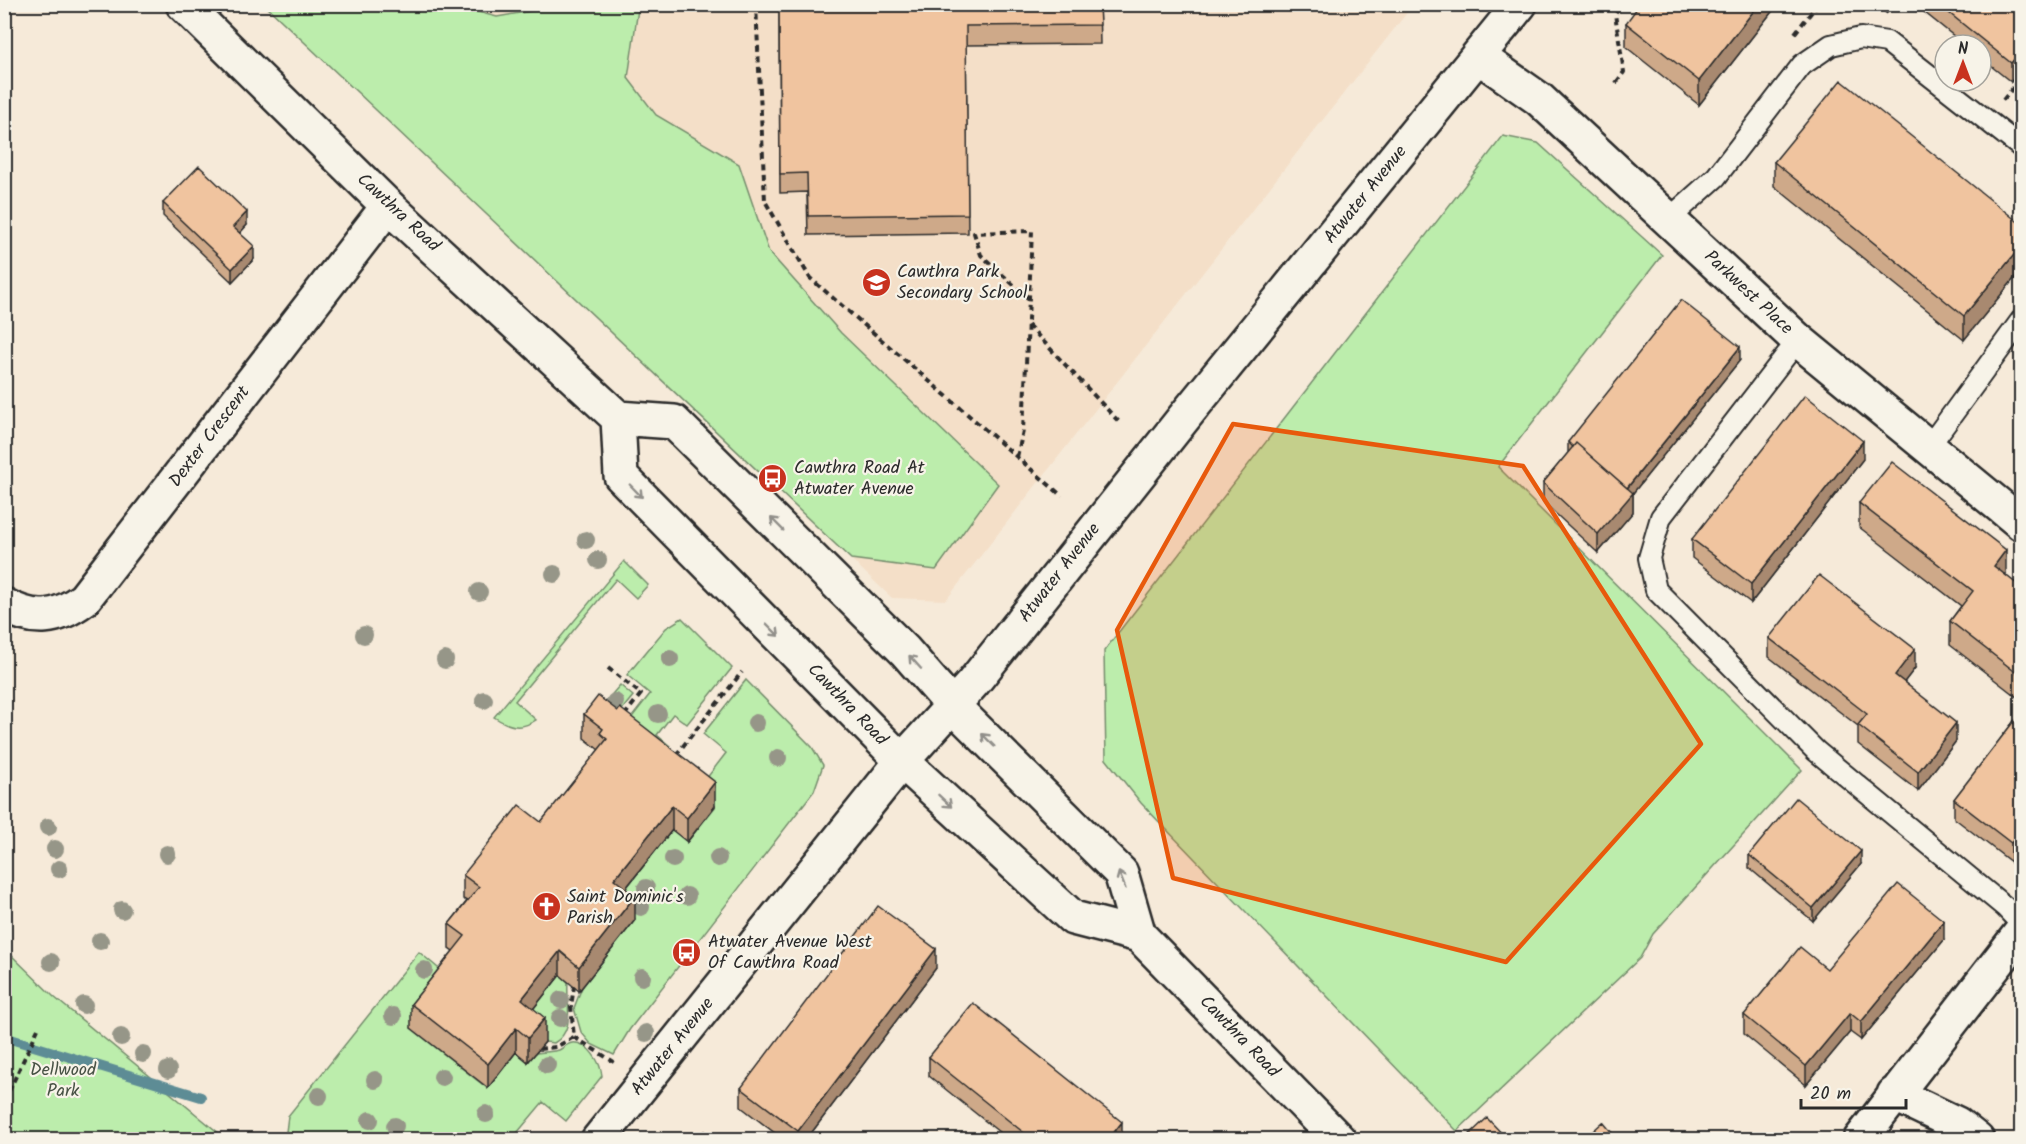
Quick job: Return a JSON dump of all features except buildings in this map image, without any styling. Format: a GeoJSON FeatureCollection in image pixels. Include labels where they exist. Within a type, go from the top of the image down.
{"type":"FeatureCollection","features":[{"type":"Feature","properties":{"kind":"street","name":"Cawthra Road"},"geometry":{"type":"LineString","coordinates":[[183,4],[388,206],[618,418],[674,422],[897,643],[953,706],[1121,873],[1139,935],[1339,1140]]}},
{"type":"Feature","properties":{"kind":"street","name":"Atwater Avenue"},"geometry":{"type":"LineString","coordinates":[[598,1140],[902,761],[953,706],[1520,4]]}},
{"type":"Feature","properties":{"kind":"street","name":"Parkwest Place"},"geometry":{"type":"LineString","coordinates":[[1479,57],[1539,99],[1798,340],[2022,524]]}},
{"type":"Feature","properties":{"kind":"street","name":"Dexter Crescent"},"geometry":{"type":"LineString","coordinates":[[4,605],[28,616],[51,616],[68,611],[84,599],[388,206]]}},
{"type":"Feature","properties":{"kind":"street","name":"Cawthra Road"},"geometry":{"type":"LineString","coordinates":[[618,418],[621,476],[902,761],[1073,918],[1139,935]]}},
{"type":"Feature","properties":{"kind":"street"},"geometry":{"type":"LineString","coordinates":[[1860,1140],[2022,931]]}},
{"type":"Feature","properties":{"kind":"street"},"geometry":{"type":"LineString","coordinates":[[1894,1094],[1957,1124],[1977,1140]]}},
{"type":"Feature","properties":{"kind":"lane"},"geometry":{"type":"LineString","coordinates":[[1669,219],[1716,177],[1802,65],[1831,45],[1861,38],[1887,42],[2022,148]]}},
{"type":"Feature","properties":{"kind":"lane"},"geometry":{"type":"LineString","coordinates":[[1928,449],[2022,320]]}},
{"type":"Feature","properties":{"kind":"lane"},"geometry":{"type":"LineString","coordinates":[[1798,340],[1661,518],[1649,558],[1656,590],[1816,751],[2005,907],[2022,925]]}},
{"type":"Feature","properties":{"kind":"path"},"geometry":{"type":"LineString","coordinates":[[756,4],[765,201],[810,278],[1062,496]]}},
{"type":"Feature","properties":{"kind":"path"},"geometry":{"type":"LineString","coordinates":[[1616,83],[1624,72],[1615,14],[1622,4]]}},
{"type":"Feature","properties":{"kind":"path"},"geometry":{"type":"LineString","coordinates":[[2001,103],[2022,77]]}},
{"type":"Feature","properties":{"kind":"path"},"geometry":{"type":"LineString","coordinates":[[1017,457],[1023,431],[1028,325],[1032,231],[974,233],[981,255],[1029,299]]}},
{"type":"Feature","properties":{"kind":"path"},"geometry":{"type":"LineString","coordinates":[[1028,325],[1120,423]]}},
{"type":"Feature","properties":{"kind":"path"},"geometry":{"type":"LineString","coordinates":[[608,668],[641,694],[619,722]]}},
{"type":"Feature","properties":{"kind":"path"},"geometry":{"type":"LineString","coordinates":[[670,762],[742,672]]}},
{"type":"Feature","properties":{"kind":"path"},"geometry":{"type":"LineString","coordinates":[[574,987],[571,1007],[574,1038]]}},
{"type":"Feature","properties":{"kind":"path"},"geometry":{"type":"LineString","coordinates":[[9,1091],[38,1029]]}},
{"type":"Feature","properties":{"kind":"path"},"geometry":{"type":"LineString","coordinates":[[539,1049],[556,1047],[574,1038]]}},
{"type":"Feature","properties":{"kind":"path"},"geometry":{"type":"LineString","coordinates":[[574,1038],[614,1062]]}},
{"type":"Feature","properties":{"kind":"highlighted area"},"geometry":{"type":"Polygon","coordinates":[[[1233,424],[1523,466],[1701,744],[1506,962],[1173,878],[1117,630],[1233,424]]]}},
{"type":"Feature","properties":{"kind":"shaded area","name":"Cawthra Park Secondary School"},"geometry":{"type":"Polygon","coordinates":[[[265,5],[1413,5],[946,600],[892,598],[265,5]]]}},
{"type":"Feature","properties":{"kind":"green space"},"geometry":{"type":"Polygon","coordinates":[[[265,5],[451,5],[497,17],[565,5],[615,5],[638,9],[628,78],[656,115],[739,164],[769,252],[841,333],[998,484],[936,570],[851,559],[265,5]]]}},
{"type":"Feature","properties":{"kind":"green space"},"geometry":{"type":"Polygon","coordinates":[[[1503,136],[1538,143],[1662,255],[1498,467],[1802,770],[1653,934],[1640,958],[1457,1131],[1141,803],[1106,759],[1104,651],[1503,136]]]}},
{"type":"Feature","properties":{"kind":"green space"},"geometry":{"type":"Polygon","coordinates":[[[624,561],[648,585],[636,598],[616,579],[515,701],[536,720],[515,726],[494,717],[624,561]]]}},
{"type":"Feature","properties":{"kind":"green space"},"geometry":{"type":"Polygon","coordinates":[[[682,618],[732,668],[687,724],[673,714],[657,735],[670,746],[666,751],[629,721],[650,694],[627,675],[666,628],[682,618]]]}},
{"type":"Feature","properties":{"kind":"green space"},"geometry":{"type":"Polygon","coordinates":[[[746,680],[812,747],[823,765],[814,791],[630,1029],[614,1055],[591,1044],[581,1032],[574,1008],[614,903],[672,830],[688,841],[715,807],[696,792],[726,753],[703,734],[746,680]]]}},
{"type":"Feature","properties":{"kind":"green space"},"geometry":{"type":"Polygon","coordinates":[[[620,685],[633,696],[608,727],[598,720],[607,700],[620,685]]]}},
{"type":"Feature","properties":{"kind":"green space","name":"Dellwood Park"},"geometry":{"type":"Polygon","coordinates":[[[5,949],[54,997],[226,1139],[5,1139],[5,949]]]}},
{"type":"Feature","properties":{"kind":"green space"},"geometry":{"type":"Polygon","coordinates":[[[419,952],[450,978],[411,1028],[487,1088],[516,1052],[528,1062],[535,1053],[559,1050],[572,1043],[583,1045],[593,1054],[602,1076],[566,1121],[543,1102],[512,1139],[285,1140],[288,1116],[419,952]]]}},
{"type":"Feature","properties":{"kind":"green space"},"geometry":{"type":"Polygon","coordinates":[[[560,975],[568,982],[568,1024],[561,1038],[554,1043],[545,1042],[522,1023],[560,975]]]}},
{"type":"Feature","properties":{"kind":"waterway"},"geometry":{"type":"LineString","coordinates":[[4,1037],[201,1097]]}},
{"type":"Feature","properties":{"kind":"place","name":"Cawthra Park Secondary School"},"geometry":{"type":"Point","coordinates":[876,282]}},
{"type":"Feature","properties":{"kind":"place","name":"Cawthra Road At Atwater Avenue"},"geometry":{"type":"Point","coordinates":[773,478]}},
{"type":"Feature","properties":{"kind":"place","name":"Saint Dominic's Parish"},"geometry":{"type":"Point","coordinates":[546,907]}},
{"type":"Feature","properties":{"kind":"place","name":"Atwater Avenue West Of Cawthra Road"},"geometry":{"type":"Point","coordinates":[687,952]}}]}
